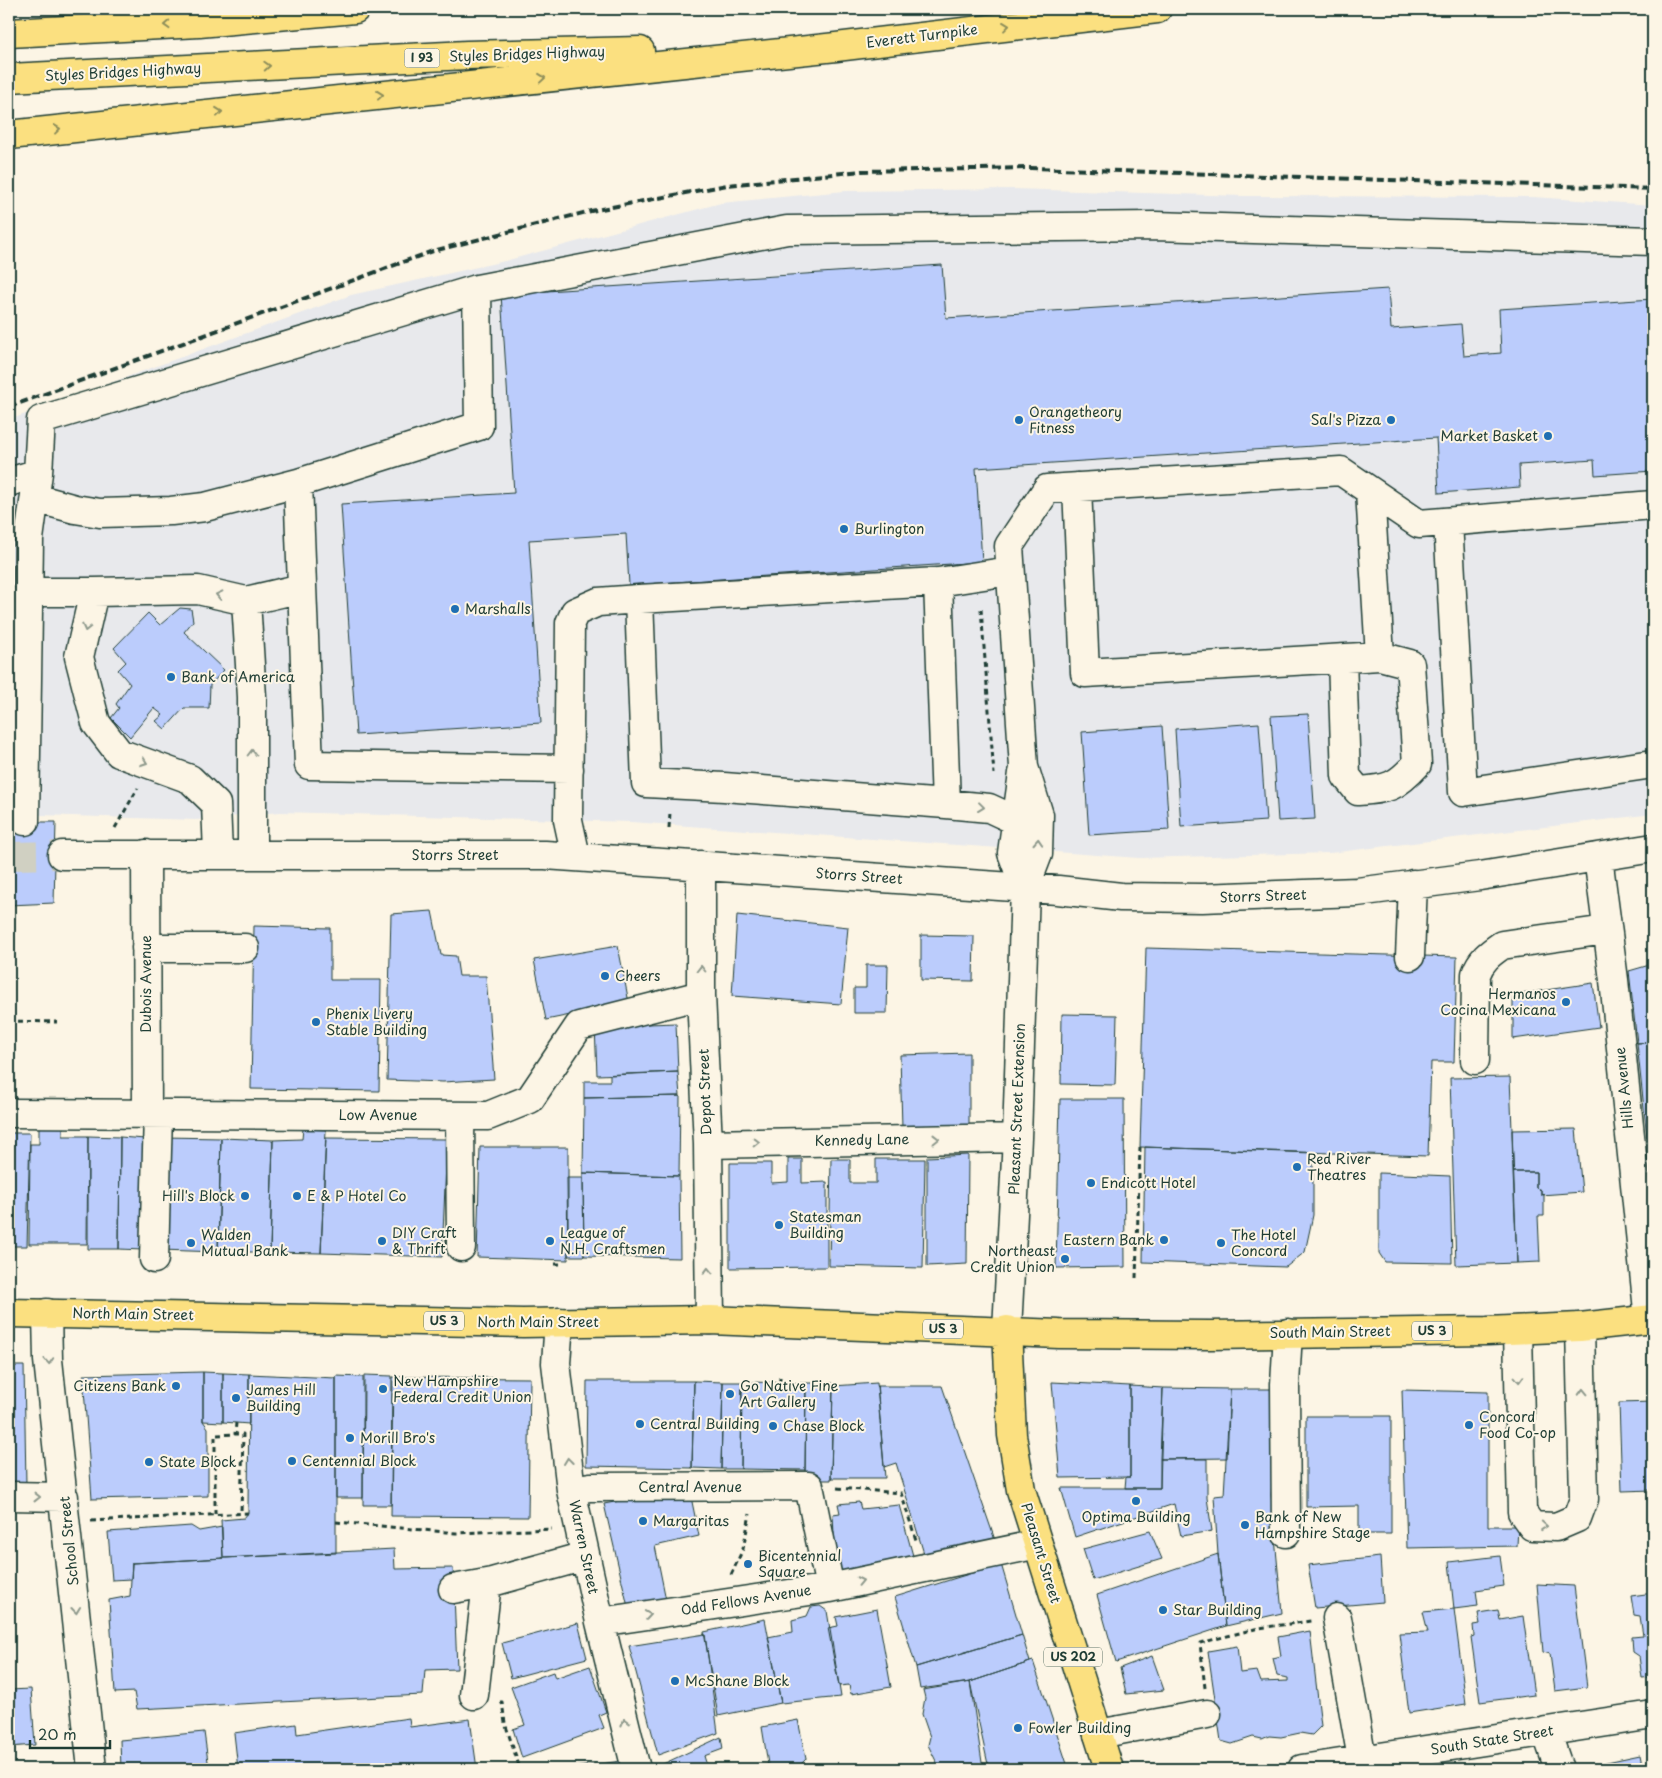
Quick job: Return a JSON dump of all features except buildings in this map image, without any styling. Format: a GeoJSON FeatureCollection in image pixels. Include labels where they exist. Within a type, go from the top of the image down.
{"type":"FeatureCollection","features":[{"type":"Feature","properties":{"kind":"main road"},"geometry":{"type":"LineString","coordinates":[[9,33],[199,23],[355,9]]}},
{"type":"Feature","properties":{"kind":"main road","name":"Everett Turnpike"},"geometry":{"type":"LineString","coordinates":[[836,47],[1157,9]]}},
{"type":"Feature","properties":{"kind":"main road"},"geometry":{"type":"LineString","coordinates":[[9,135],[836,47]]}},
{"type":"Feature","properties":{"kind":"main road","name":"Styles Bridges Highway"},"geometry":{"type":"LineString","coordinates":[[9,78],[467,55],[836,47]]}},
{"type":"Feature","properties":{"kind":"main road","name":"North Main Street"},"geometry":{"type":"LineString","coordinates":[[9,1313],[486,1322],[710,1320],[1007,1330]]}},
{"type":"Feature","properties":{"kind":"main road","name":"South Main Street"},"geometry":{"type":"LineString","coordinates":[[1007,1330],[1059,1334],[1210,1335],[1288,1332],[1518,1330],[1651,1319]]}},
{"type":"Feature","properties":{"kind":"main road","name":"Pleasant Street"},"geometry":{"type":"LineString","coordinates":[[1007,1330],[1012,1435],[1021,1490],[1109,1769]]}},
{"type":"Feature","properties":{"kind":"street"},"geometry":{"type":"LineString","coordinates":[[25,821],[17,660],[18,622],[28,592],[29,539],[36,485],[41,420],[477,289],[787,230],[1155,226],[1653,241]]}},
{"type":"Feature","properties":{"kind":"street"},"geometry":{"type":"LineString","coordinates":[[9,482],[36,485],[75,510],[100,512],[171,511],[205,507],[298,484],[479,426],[477,289]]}},
{"type":"Feature","properties":{"kind":"street"},"geometry":{"type":"LineString","coordinates":[[1025,888],[1038,854],[1039,815],[1024,767],[1009,546],[1047,489],[1341,471],[1419,524],[1653,504]]}},
{"type":"Feature","properties":{"kind":"street"},"geometry":{"type":"LineString","coordinates":[[298,484],[309,765],[569,769]]}},
{"type":"Feature","properties":{"kind":"street"},"geometry":{"type":"LineString","coordinates":[[1078,487],[1085,672],[1380,656],[1410,664],[1417,764],[1405,778],[1387,789],[1358,791],[1346,776],[1342,659]]}},
{"type":"Feature","properties":{"kind":"street"},"geometry":{"type":"LineString","coordinates":[[1370,491],[1380,656]]}},
{"type":"Feature","properties":{"kind":"street"},"geometry":{"type":"LineString","coordinates":[[1448,522],[1462,792],[1653,764]]}},
{"type":"Feature","properties":{"kind":"street"},"geometry":{"type":"LineString","coordinates":[[576,857],[568,820],[570,623],[575,612],[598,602],[938,582],[1010,571]]}},
{"type":"Feature","properties":{"kind":"street"},"geometry":{"type":"LineString","coordinates":[[938,582],[946,804]]}},
{"type":"Feature","properties":{"kind":"street"},"geometry":{"type":"LineString","coordinates":[[28,592],[198,590],[246,601],[302,588]]}},
{"type":"Feature","properties":{"kind":"street"},"geometry":{"type":"LineString","coordinates":[[94,592],[79,657],[96,723],[118,753],[190,779],[216,804],[218,854]]}},
{"type":"Feature","properties":{"kind":"street"},"geometry":{"type":"LineString","coordinates":[[640,599],[646,783],[724,787],[989,808],[1015,820]]}},
{"type":"Feature","properties":{"kind":"street"},"geometry":{"type":"LineString","coordinates":[[246,601],[252,697],[252,854]]}},
{"type":"Feature","properties":{"kind":"street"},"geometry":{"type":"LineString","coordinates":[[1024,767],[1015,820],[1012,853],[1025,888]]}},
{"type":"Feature","properties":{"kind":"street"},"geometry":{"type":"LineString","coordinates":[[202,790],[252,786]]}},
{"type":"Feature","properties":{"kind":"street","name":"Storrs Street"},"geometry":{"type":"LineString","coordinates":[[62,855],[252,854],[576,857],[1025,888],[1121,897],[1202,898],[1357,892],[1480,876],[1653,848]]}},
{"type":"Feature","properties":{"kind":"street","name":"Dubois Avenue"},"geometry":{"type":"LineString","coordinates":[[146,854],[146,948],[153,1114],[154,1259]]}},
{"type":"Feature","properties":{"kind":"street","name":"Hills Avenue"},"geometry":{"type":"LineString","coordinates":[[1598,857],[1651,1319]]}},
{"type":"Feature","properties":{"kind":"street","name":"Depot Street"},"geometry":{"type":"LineString","coordinates":[[701,865],[701,995],[708,1144],[710,1320]]}},
{"type":"Feature","properties":{"kind":"street"},"geometry":{"type":"LineString","coordinates":[[1410,956],[1413,884]]}},
{"type":"Feature","properties":{"kind":"street","name":"Pleasant Street Extension"},"geometry":{"type":"LineString","coordinates":[[1007,1330],[1017,1138],[1025,888]]}},
{"type":"Feature","properties":{"kind":"street"},"geometry":{"type":"LineString","coordinates":[[1475,1060],[1476,974],[1479,964],[1487,955],[1502,945],[1606,930]]}},
{"type":"Feature","properties":{"kind":"street"},"geometry":{"type":"LineString","coordinates":[[146,948],[245,948]]}},
{"type":"Feature","properties":{"kind":"street","name":"Low Avenue"},"geometry":{"type":"LineString","coordinates":[[9,1113],[488,1116],[530,1099],[579,1026],[701,995]]}},
{"type":"Feature","properties":{"kind":"street"},"geometry":{"type":"LineString","coordinates":[[460,1116],[461,1247]]}},
{"type":"Feature","properties":{"kind":"street","name":"Kennedy Lane"},"geometry":{"type":"LineString","coordinates":[[708,1144],[1017,1138]]}},
{"type":"Feature","properties":{"kind":"street","name":"School Street"},"geometry":{"type":"LineString","coordinates":[[48,1313],[48,1360],[92,1769]]}},
{"type":"Feature","properties":{"kind":"street","name":"Warren Street"},"geometry":{"type":"LineString","coordinates":[[559,1322],[556,1363],[571,1490],[600,1622],[636,1769]]}},
{"type":"Feature","properties":{"kind":"street"},"geometry":{"type":"LineString","coordinates":[[1518,1330],[1522,1512],[1532,1526],[1556,1527],[1577,1518],[1584,1499],[1580,1326]]}},
{"type":"Feature","properties":{"kind":"street"},"geometry":{"type":"LineString","coordinates":[[1286,1532],[1285,1384],[1288,1332]]}},
{"type":"Feature","properties":{"kind":"street"},"geometry":{"type":"LineString","coordinates":[[809,1486],[830,1588]]}},
{"type":"Feature","properties":{"kind":"street","name":"Central Avenue"},"geometry":{"type":"LineString","coordinates":[[571,1490],[590,1487],[809,1486]]}},
{"type":"Feature","properties":{"kind":"street"},"geometry":{"type":"LineString","coordinates":[[9,1496],[64,1496]]}},
{"type":"Feature","properties":{"kind":"street","name":"Odd Fellows Avenue"},"geometry":{"type":"LineString","coordinates":[[600,1622],[830,1588],[1038,1544]]}},
{"type":"Feature","properties":{"kind":"street"},"geometry":{"type":"LineString","coordinates":[[453,1589],[487,1583],[585,1556]]}},
{"type":"Feature","properties":{"kind":"street"},"geometry":{"type":"LineString","coordinates":[[474,1695],[487,1583]]}},
{"type":"Feature","properties":{"kind":"street"},"geometry":{"type":"LineString","coordinates":[[1337,1618],[1362,1759]]}},
{"type":"Feature","properties":{"kind":"street"},"geometry":{"type":"LineString","coordinates":[[1098,1734],[1207,1714]]}},
{"type":"Feature","properties":{"kind":"street","name":"South State Street"},"geometry":{"type":"LineString","coordinates":[[1302,1769],[1653,1715]]}},
{"type":"Feature","properties":{"kind":"street"},"geometry":{"type":"LineString","coordinates":[[1546,1732],[1558,1769]]}},
{"type":"Feature","properties":{"kind":"path"},"geometry":{"type":"LineString","coordinates":[[982,609],[994,780]]}},
{"type":"Feature","properties":{"kind":"path"},"geometry":{"type":"LineString","coordinates":[[114,828],[142,780]]}},
{"type":"Feature","properties":{"kind":"path"},"geometry":{"type":"LineString","coordinates":[[9,1021],[58,1022]]}},
{"type":"Feature","properties":{"kind":"path"},"geometry":{"type":"LineString","coordinates":[[1136,1278],[1140,1147]]}},
{"type":"Feature","properties":{"kind":"path"},"geometry":{"type":"LineString","coordinates":[[555,1264],[562,1264]]}},
{"type":"Feature","properties":{"kind":"path"},"geometry":{"type":"LineString","coordinates":[[780,1375],[780,1382]]}},
{"type":"Feature","properties":{"kind":"path"},"geometry":{"type":"LineString","coordinates":[[235,1434],[236,1423]]}},
{"type":"Feature","properties":{"kind":"path"},"geometry":{"type":"LineString","coordinates":[[215,1514],[216,1435],[235,1434],[243,1434],[242,1513]]}},
{"type":"Feature","properties":{"kind":"path"},"geometry":{"type":"LineString","coordinates":[[717,1605],[742,1549],[752,1486]]}},
{"type":"Feature","properties":{"kind":"path"},"geometry":{"type":"LineString","coordinates":[[809,1486],[901,1493],[925,1568]]}},
{"type":"Feature","properties":{"kind":"path"},"geometry":{"type":"LineString","coordinates":[[88,1521],[248,1513]]}},
{"type":"Feature","properties":{"kind":"path"},"geometry":{"type":"LineString","coordinates":[[336,1522],[456,1533],[558,1529]]}},
{"type":"Feature","properties":{"kind":"path"},"geometry":{"type":"LineString","coordinates":[[1207,1714],[1200,1643],[1259,1628],[1337,1618]]}},
{"type":"Feature","properties":{"kind":"path"},"geometry":{"type":"LineString","coordinates":[[474,1695],[502,1702],[505,1723],[520,1769]]}},
{"type":"Feature","properties":{"kind":"shaded area"},"geometry":{"type":"Polygon","coordinates":[[[1013,189],[1243,196],[1533,197],[1653,205],[1653,814],[1330,853],[1139,858],[631,822],[280,812],[196,820],[9,814],[9,420],[351,295],[505,261],[721,203],[845,191],[1013,189]]]}},
{"type":"Feature","properties":{"kind":"tunnel"},"geometry":{"type":"LineString","coordinates":[[9,856],[62,855]]}},
{"type":"Feature","properties":{"kind":"railway"},"geometry":{"type":"LineString","coordinates":[[9,407],[433,251],[591,211],[727,185],[862,171],[1031,168],[1653,189]]}},
{"type":"Feature","properties":{"kind":"place","name":"Orangetheory Fitness"},"geometry":{"type":"Point","coordinates":[1019,420]}},
{"type":"Feature","properties":{"kind":"place","name":"Sal's Pizza"},"geometry":{"type":"Point","coordinates":[1391,420]}},
{"type":"Feature","properties":{"kind":"place","name":"Market Basket"},"geometry":{"type":"Point","coordinates":[1548,436]}},
{"type":"Feature","properties":{"kind":"place","name":"Burlington"},"geometry":{"type":"Point","coordinates":[844,529]}},
{"type":"Feature","properties":{"kind":"place","name":"Marshalls"},"geometry":{"type":"Point","coordinates":[455,609]}},
{"type":"Feature","properties":{"kind":"place","name":"Bank of America"},"geometry":{"type":"Point","coordinates":[171,677]}},
{"type":"Feature","properties":{"kind":"place","name":"Cheers"},"geometry":{"type":"Point","coordinates":[605,976]}},
{"type":"Feature","properties":{"kind":"place","name":"Hermanos Cocina Mexicana"},"geometry":{"type":"Point","coordinates":[1566,1002]}},
{"type":"Feature","properties":{"kind":"place","name":"Phenix Livery Stable Building"},"geometry":{"type":"Point","coordinates":[316,1022]}},
{"type":"Feature","properties":{"kind":"place","name":"Red River Theatres"},"geometry":{"type":"Point","coordinates":[1297,1167]}},
{"type":"Feature","properties":{"kind":"place","name":"Endicott Hotel"},"geometry":{"type":"Point","coordinates":[1091,1183]}},
{"type":"Feature","properties":{"kind":"place","name":"Hill's Block"},"geometry":{"type":"Point","coordinates":[245,1196]}},
{"type":"Feature","properties":{"kind":"place","name":"E & P Hotel Co"},"geometry":{"type":"Point","coordinates":[297,1196]}},
{"type":"Feature","properties":{"kind":"place","name":"Statesman Building"},"geometry":{"type":"Point","coordinates":[779,1225]}},
{"type":"Feature","properties":{"kind":"place","name":"Eastern Bank"},"geometry":{"type":"Point","coordinates":[1164,1240]}},
{"type":"Feature","properties":{"kind":"place","name":"DIY Craft & Thrift"},"geometry":{"type":"Point","coordinates":[382,1241]}},
{"type":"Feature","properties":{"kind":"place","name":"League of N.H. Craftsmen"},"geometry":{"type":"Point","coordinates":[550,1241]}},
{"type":"Feature","properties":{"kind":"place","name":"Walden Mutual Bank"},"geometry":{"type":"Point","coordinates":[191,1243]}},
{"type":"Feature","properties":{"kind":"place","name":"The Hotel Concord"},"geometry":{"type":"Point","coordinates":[1221,1243]}},
{"type":"Feature","properties":{"kind":"place","name":"Northeast Credit Union"},"geometry":{"type":"Point","coordinates":[1065,1259]}},
{"type":"Feature","properties":{"kind":"place","name":"Citizens Bank"},"geometry":{"type":"Point","coordinates":[176,1386]}},
{"type":"Feature","properties":{"kind":"place","name":"New Hampshire Federal Credit Union"},"geometry":{"type":"Point","coordinates":[383,1389]}},
{"type":"Feature","properties":{"kind":"place","name":"Go Native Fine Art Gallery"},"geometry":{"type":"Point","coordinates":[730,1394]}},
{"type":"Feature","properties":{"kind":"place","name":"James Hill Building"},"geometry":{"type":"Point","coordinates":[236,1398]}},
{"type":"Feature","properties":{"kind":"place","name":"Central Building"},"geometry":{"type":"Point","coordinates":[640,1424]}},
{"type":"Feature","properties":{"kind":"place","name":"Concord Food Co-op"},"geometry":{"type":"Point","coordinates":[1469,1425]}},
{"type":"Feature","properties":{"kind":"place","name":"Chase Block"},"geometry":{"type":"Point","coordinates":[773,1426]}},
{"type":"Feature","properties":{"kind":"place","name":"Morill Bro's"},"geometry":{"type":"Point","coordinates":[350,1438]}},
{"type":"Feature","properties":{"kind":"place","name":"Centennial Block"},"geometry":{"type":"Point","coordinates":[292,1461]}},
{"type":"Feature","properties":{"kind":"place","name":"State Block"},"geometry":{"type":"Point","coordinates":[149,1462]}},
{"type":"Feature","properties":{"kind":"place","name":"Optima Building"},"geometry":{"type":"Point","coordinates":[1136,1501]}},
{"type":"Feature","properties":{"kind":"place","name":"Margaritas"},"geometry":{"type":"Point","coordinates":[643,1521]}},
{"type":"Feature","properties":{"kind":"place","name":"Bank of New Hampshire Stage"},"geometry":{"type":"Point","coordinates":[1245,1525]}},
{"type":"Feature","properties":{"kind":"place","name":"Bicentennial Square"},"geometry":{"type":"Point","coordinates":[748,1564]}},
{"type":"Feature","properties":{"kind":"place","name":"Star Building"},"geometry":{"type":"Point","coordinates":[1163,1610]}},
{"type":"Feature","properties":{"kind":"place","name":"McShane Block"},"geometry":{"type":"Point","coordinates":[675,1681]}},
{"type":"Feature","properties":{"kind":"place","name":"Fowler Building"},"geometry":{"type":"Point","coordinates":[1018,1728]}}]}
